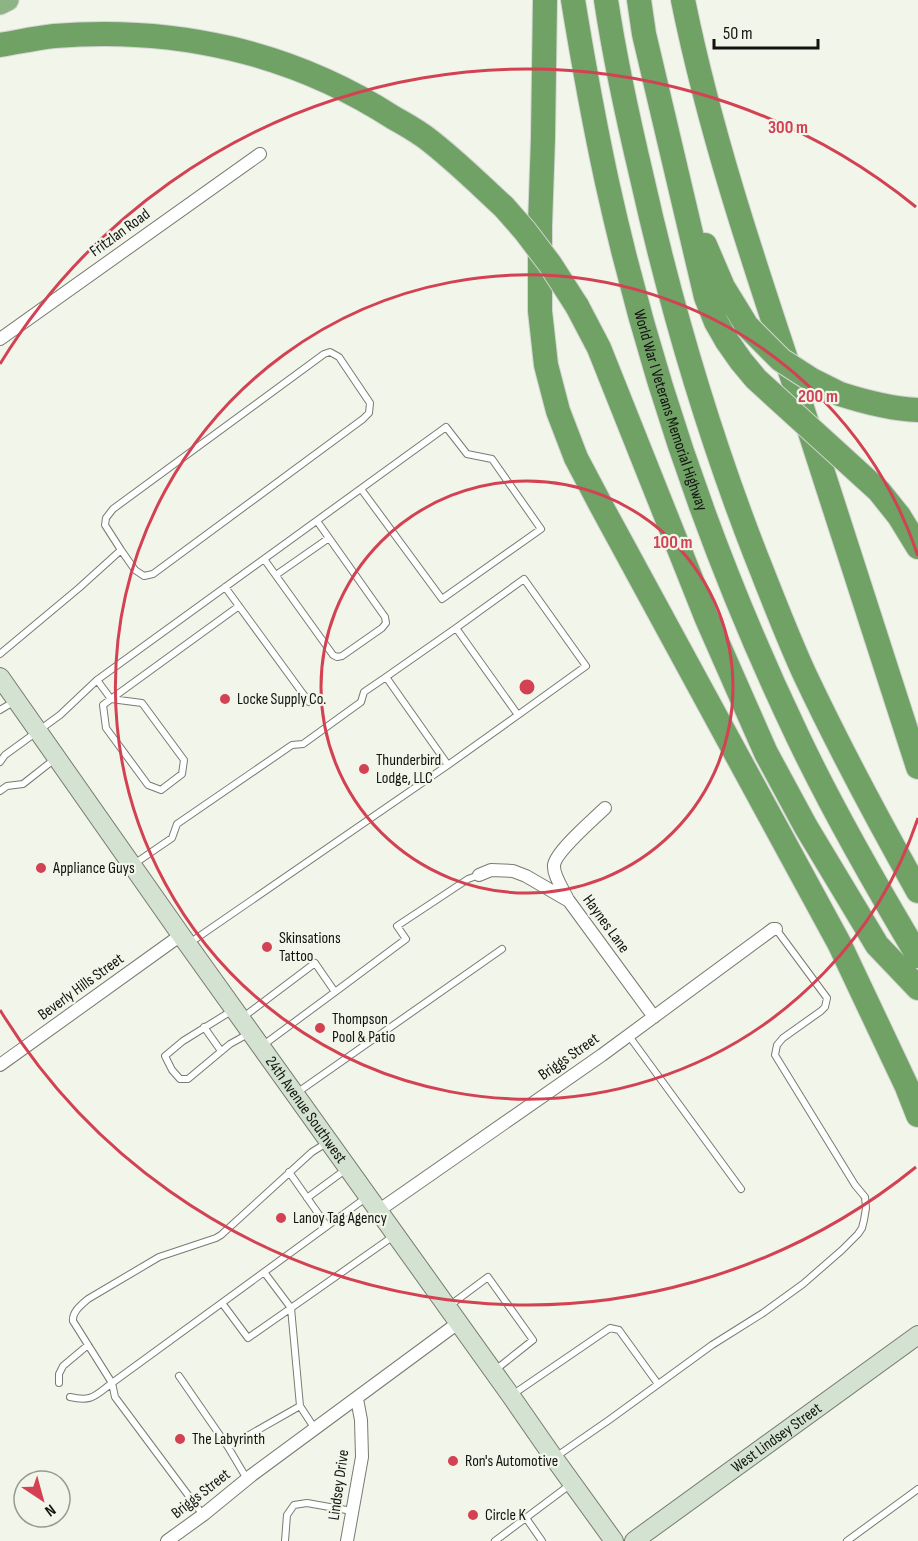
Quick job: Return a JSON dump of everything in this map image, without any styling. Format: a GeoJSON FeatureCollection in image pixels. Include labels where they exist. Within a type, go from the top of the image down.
{"type":"FeatureCollection","features":[{"type":"Feature","properties":{"kind":"highway"},"geometry":{"type":"LineString","coordinates":[[0,4],[8,0]]}},
{"type":"Feature","properties":{"kind":"highway"},"geometry":{"type":"LineString","coordinates":[[545,0],[540,311],[546,365],[558,411],[576,458],[587,479],[839,943],[912,1093],[918,1115]]}},
{"type":"Feature","properties":{"kind":"highway","name":"World War I Veterans Memorial Highway"},"geometry":{"type":"LineString","coordinates":[[573,0],[607,182],[652,356],[681,450],[753,639],[797,735],[843,826],[918,956]]}},
{"type":"Feature","properties":{"kind":"highway","name":"World War I Veterans Memorial Highway"},"geometry":{"type":"LineString","coordinates":[[606,0],[658,250],[691,368],[737,507],[805,675],[851,768],[918,891]]}},
{"type":"Feature","properties":{"kind":"highway"},"geometry":{"type":"LineString","coordinates":[[639,0],[660,105],[706,297],[716,322],[741,361],[756,378],[879,491],[899,516],[918,547]]}},
{"type":"Feature","properties":{"kind":"highway"},"geometry":{"type":"LineString","coordinates":[[683,0],[689,33],[720,152],[918,767]]}},
{"type":"Feature","properties":{"kind":"highway"},"geometry":{"type":"LineString","coordinates":[[0,45],[53,36],[135,35],[192,40],[269,58],[327,80],[375,105],[424,136],[464,169],[504,207],[550,264],[577,306],[599,348],[706,619],[766,753],[806,827],[877,945],[918,988]]}},
{"type":"Feature","properties":{"kind":"highway"},"geometry":{"type":"LineString","coordinates":[[660,105],[706,249],[723,287],[747,326],[781,360],[812,380],[840,394],[882,405],[918,410]]}},
{"type":"Feature","properties":{"kind":"main road","name":"24th Avenue Southwest"},"geometry":{"type":"LineString","coordinates":[[0,677],[184,940],[614,1541]]}},
{"type":"Feature","properties":{"kind":"main road","name":"West Lindsey Street"},"geometry":{"type":"LineString","coordinates":[[634,1541],[918,1335]]}},
{"type":"Feature","properties":{"kind":"street","name":"Fritzlan Road"},"geometry":{"type":"LineString","coordinates":[[0,339],[260,154]]}},
{"type":"Feature","properties":{"kind":"street"},"geometry":{"type":"LineString","coordinates":[[569,901],[556,874],[554,866],[556,859],[563,848],[605,808]]}},
{"type":"Feature","properties":{"kind":"street","name":"Haynes Lane"},"geometry":{"type":"LineString","coordinates":[[479,874],[491,870],[513,871],[569,901],[654,1017]]}},
{"type":"Feature","properties":{"kind":"street","name":"Briggs Street"},"geometry":{"type":"LineString","coordinates":[[373,1203],[629,1035],[776,929]]}},
{"type":"Feature","properties":{"kind":"street","name":"Beverly Hills Street"},"geometry":{"type":"LineString","coordinates":[[0,1065],[184,940]]}},
{"type":"Feature","properties":{"kind":"street","name":"Briggs Street"},"geometry":{"type":"LineString","coordinates":[[167,1541],[458,1323]]}},
{"type":"Feature","properties":{"kind":"street","name":"Lindsey Drive"},"geometry":{"type":"LineString","coordinates":[[347,1541],[362,1457],[361,1420],[357,1399]]}},
{"type":"Feature","properties":{"kind":"lane"},"geometry":{"type":"LineString","coordinates":[[330,352],[339,357],[370,403],[369,413],[363,419],[153,574],[144,576],[135,570],[121,550],[105,525],[106,518],[113,509],[324,354],[330,352]]}},
{"type":"Feature","properties":{"kind":"lane"},"geometry":{"type":"LineString","coordinates":[[0,762],[5,755],[60,715],[97,680],[446,427],[467,454],[492,459],[541,529],[442,599],[361,489]]}},
{"type":"Feature","properties":{"kind":"lane"},"geometry":{"type":"LineString","coordinates":[[264,559],[333,655],[342,656],[382,628],[386,623],[385,617],[317,521]]}},
{"type":"Feature","properties":{"kind":"lane"},"geometry":{"type":"LineString","coordinates":[[276,575],[329,538]]}},
{"type":"Feature","properties":{"kind":"lane"},"geometry":{"type":"LineString","coordinates":[[0,654],[121,550]]}},
{"type":"Feature","properties":{"kind":"lane"},"geometry":{"type":"LineString","coordinates":[[132,866],[172,838],[177,824],[292,745],[303,744],[361,702],[364,692],[524,579],[586,666],[448,765],[184,940]]}},
{"type":"Feature","properties":{"kind":"lane"},"geometry":{"type":"LineString","coordinates":[[225,587],[309,702]]}},
{"type":"Feature","properties":{"kind":"lane"},"geometry":{"type":"LineString","coordinates":[[97,680],[111,699],[142,703],[184,760],[182,774],[161,790],[148,785],[106,728],[103,705],[111,699],[239,606]]}},
{"type":"Feature","properties":{"kind":"lane"},"geometry":{"type":"LineString","coordinates":[[456,628],[518,715]]}},
{"type":"Feature","properties":{"kind":"lane"},"geometry":{"type":"LineString","coordinates":[[386,677],[448,765]]}},
{"type":"Feature","properties":{"kind":"lane"},"geometry":{"type":"LineString","coordinates":[[0,710],[16,700]]}},
{"type":"Feature","properties":{"kind":"lane"},"geometry":{"type":"LineString","coordinates":[[0,791],[7,786],[23,784],[57,758]]}},
{"type":"Feature","properties":{"kind":"lane"},"geometry":{"type":"LineString","coordinates":[[335,992],[315,963],[247,1027],[230,1044],[188,1079],[180,1079],[165,1056],[204,1027],[247,1027],[335,992],[406,939],[397,926],[479,874]]}},
{"type":"Feature","properties":{"kind":"lane"},"geometry":{"type":"LineString","coordinates":[[554,1458],[712,1345],[763,1313],[803,1284],[842,1250],[862,1228],[866,1208],[865,1197],[855,1185],[775,1055],[777,1045],[783,1038],[821,1011],[825,1007],[827,998],[776,929]]}},
{"type":"Feature","properties":{"kind":"lane"},"geometry":{"type":"LineString","coordinates":[[295,1095],[502,949]]}},
{"type":"Feature","properties":{"kind":"lane"},"geometry":{"type":"LineString","coordinates":[[204,1027],[221,1051]]}},
{"type":"Feature","properties":{"kind":"lane"},"geometry":{"type":"LineString","coordinates":[[629,1035],[741,1189]]}},
{"type":"Feature","properties":{"kind":"lane"},"geometry":{"type":"LineString","coordinates":[[203,1515],[115,1397],[112,1383],[73,1321],[73,1317],[78,1308],[88,1299],[159,1257],[221,1235],[312,1152],[328,1141]]}},
{"type":"Feature","properties":{"kind":"lane"},"geometry":{"type":"LineString","coordinates":[[307,1198],[348,1168]]}},
{"type":"Feature","properties":{"kind":"lane"},"geometry":{"type":"LineString","coordinates":[[289,1173],[327,1226]]}},
{"type":"Feature","properties":{"kind":"lane"},"geometry":{"type":"LineString","coordinates":[[70,1397],[91,1399],[327,1226],[373,1203]]}},
{"type":"Feature","properties":{"kind":"lane"},"geometry":{"type":"LineString","coordinates":[[222,1303],[248,1338],[395,1235]]}},
{"type":"Feature","properties":{"kind":"lane"},"geometry":{"type":"LineString","coordinates":[[264,1272],[291,1308],[300,1406],[315,1430]]}},
{"type":"Feature","properties":{"kind":"lane"},"geometry":{"type":"LineString","coordinates":[[447,1307],[488,1277],[533,1340],[494,1371]]}},
{"type":"Feature","properties":{"kind":"lane"},"geometry":{"type":"LineString","coordinates":[[511,1396],[610,1328],[619,1330],[658,1384]]}},
{"type":"Feature","properties":{"kind":"lane"},"geometry":{"type":"LineString","coordinates":[[59,1383],[59,1374],[63,1366],[88,1345]]}},
{"type":"Feature","properties":{"kind":"lane"},"geometry":{"type":"LineString","coordinates":[[179,1376],[247,1479]]}},
{"type":"Feature","properties":{"kind":"lane"},"geometry":{"type":"LineString","coordinates":[[228,1447],[300,1406]]}},
{"type":"Feature","properties":{"kind":"lane"},"geometry":{"type":"LineString","coordinates":[[495,1541],[572,1484]]}},
{"type":"Feature","properties":{"kind":"lane"},"geometry":{"type":"LineString","coordinates":[[847,1541],[918,1489]]}},
{"type":"Feature","properties":{"kind":"lane"},"geometry":{"type":"LineString","coordinates":[[285,1541],[287,1515],[294,1505],[307,1503],[352,1511]]}},
{"type":"Feature","properties":{"kind":"lane"},"geometry":{"type":"LineString","coordinates":[[526,1518],[542,1541]]}},
{"type":"Feature","properties":{"kind":"place","name":"Locke Supply Co."},"geometry":{"type":"Point","coordinates":[225,699]}},
{"type":"Feature","properties":{"kind":"place","name":"Thunderbird Lodge, LLC"},"geometry":{"type":"Point","coordinates":[364,769]}},
{"type":"Feature","properties":{"kind":"place","name":"Appliance Guys"},"geometry":{"type":"Point","coordinates":[41,868]}},
{"type":"Feature","properties":{"kind":"place","name":"Skinsations Tattoo"},"geometry":{"type":"Point","coordinates":[267,947]}},
{"type":"Feature","properties":{"kind":"place","name":"Thompson Pool & Patio"},"geometry":{"type":"Point","coordinates":[320,1028]}},
{"type":"Feature","properties":{"kind":"place","name":"Lanoy Tag Agency"},"geometry":{"type":"Point","coordinates":[281,1218]}},
{"type":"Feature","properties":{"kind":"place","name":"The Labyrinth"},"geometry":{"type":"Point","coordinates":[180,1439]}},
{"type":"Feature","properties":{"kind":"place","name":"Ron's Automotive"},"geometry":{"type":"Point","coordinates":[453,1461]}},
{"type":"Feature","properties":{"kind":"place","name":"Circle K"},"geometry":{"type":"Point","coordinates":[473,1515]}}]}
